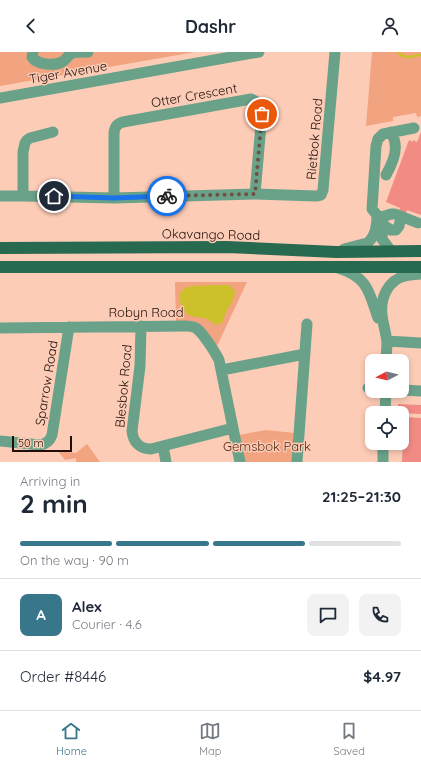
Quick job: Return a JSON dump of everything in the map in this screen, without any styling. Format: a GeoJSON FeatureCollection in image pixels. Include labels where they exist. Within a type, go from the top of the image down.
{"type":"FeatureCollection","features":[{"type":"Feature","properties":{"kind":"main road","name":"Okavango Road"},"geometry":{"type":"LineString","coordinates":[[0,248],[227,247],[336,252],[421,251]]}},
{"type":"Feature","properties":{"kind":"main road"},"geometry":{"type":"LineString","coordinates":[[0,267],[421,266]]}},
{"type":"Feature","properties":{"kind":"street"},"geometry":{"type":"LineString","coordinates":[[33,52],[33,60],[50,64],[61,62],[71,54],[88,52]]}},
{"type":"Feature","properties":{"kind":"street","name":"Tiger Avenue"},"geometry":{"type":"LineString","coordinates":[[0,98],[259,52]]}},
{"type":"Feature","properties":{"kind":"street","name":"Rietbok Road"},"geometry":{"type":"LineString","coordinates":[[0,196],[114,198],[255,194],[320,195],[322,193],[324,182],[335,52]]}},
{"type":"Feature","properties":{"kind":"street","name":"Otter Crescent"},"geometry":{"type":"LineString","coordinates":[[114,198],[114,133],[117,124],[251,99],[256,101],[262,114],[255,194]]}},
{"type":"Feature","properties":{"kind":"street"},"geometry":{"type":"LineString","coordinates":[[401,217],[399,226],[396,230],[391,230],[374,212],[372,207],[376,146],[377,140],[383,134],[414,128]]}},
{"type":"Feature","properties":{"kind":"street"},"geometry":{"type":"LineString","coordinates":[[24,196],[23,152],[25,143],[30,138],[53,132]]}},
{"type":"Feature","properties":{"kind":"street"},"geometry":{"type":"LineString","coordinates":[[375,172],[389,176],[396,149],[391,132]]}},
{"type":"Feature","properties":{"kind":"street"},"geometry":{"type":"LineString","coordinates":[[336,252],[371,240],[381,219],[391,214],[418,223]]}},
{"type":"Feature","properties":{"kind":"street"},"geometry":{"type":"LineString","coordinates":[[381,219],[382,239],[391,251]]}},
{"type":"Feature","properties":{"kind":"street"},"geometry":{"type":"LineString","coordinates":[[333,266],[358,276],[368,288],[387,342]]}},
{"type":"Feature","properties":{"kind":"street"},"geometry":{"type":"LineString","coordinates":[[386,354],[387,342],[382,313],[384,294],[390,285],[397,279],[404,276],[421,274]]}},
{"type":"Feature","properties":{"kind":"street"},"geometry":{"type":"LineString","coordinates":[[297,462],[307,324]]}},
{"type":"Feature","properties":{"kind":"street","name":"Robyn Road"},"geometry":{"type":"LineString","coordinates":[[0,328],[141,326],[194,327],[200,332],[219,360],[240,462]]}},
{"type":"Feature","properties":{"kind":"street","name":"Blesbok Road"},"geometry":{"type":"LineString","coordinates":[[141,326],[140,366],[132,431],[132,435],[138,445],[151,449],[233,428]]}},
{"type":"Feature","properties":{"kind":"street","name":"Sparrow Road"},"geometry":{"type":"LineString","coordinates":[[0,441],[37,446],[46,443],[51,438],[69,327]]}},
{"type":"Feature","properties":{"kind":"street"},"geometry":{"type":"LineString","coordinates":[[387,342],[421,343]]}},
{"type":"Feature","properties":{"kind":"street"},"geometry":{"type":"LineString","coordinates":[[222,370],[305,354]]}},
{"type":"Feature","properties":{"kind":"street"},"geometry":{"type":"LineString","coordinates":[[409,390],[421,391]]}},
{"type":"Feature","properties":{"kind":"street"},"geometry":{"type":"LineString","coordinates":[[163,446],[166,462]]}},
{"type":"Feature","properties":{"kind":"street"},"geometry":{"type":"LineString","coordinates":[[383,462],[384,450]]}},
{"type":"Feature","properties":{"kind":"green space"},"geometry":{"type":"Polygon","coordinates":[[[0,52],[195,52],[0,86],[0,52]]]}},
{"type":"Feature","properties":{"kind":"green space"},"geometry":{"type":"Polygon","coordinates":[[[372,52],[421,52],[421,116],[417,117],[416,113],[393,117],[393,121],[366,126],[372,52]]]}},
{"type":"Feature","properties":{"kind":"green space"},"geometry":{"type":"Polygon","coordinates":[[[175,282],[247,282],[217,346],[176,321],[175,282]]]}},
{"type":"Feature","properties":{"kind":"green space","name":"Gemsbok Park"},"geometry":{"type":"Polygon","coordinates":[[[266,430],[294,433],[292,462],[244,462],[239,435],[266,430]]]}},
{"type":"Feature","properties":{"kind":"green space"},"geometry":{"type":"Polygon","coordinates":[[[87,444],[100,462],[76,462],[76,458],[65,460],[58,451],[76,453],[87,444]]]}},
{"type":"Feature","properties":{"kind":"shaded area"},"geometry":{"type":"Polygon","coordinates":[[[229,285],[235,291],[234,298],[222,323],[217,325],[204,318],[186,314],[180,302],[180,293],[185,288],[192,286],[229,285]]]}},
{"type":"Feature","properties":{"kind":"building"},"geometry":{"type":"Polygon","coordinates":[[[421,132],[421,215],[407,210],[406,214],[399,211],[400,208],[386,202],[409,140],[417,142],[421,132]]]}},
{"type":"Feature","properties":{"kind":"building"},"geometry":{"type":"Polygon","coordinates":[[[398,404],[421,405],[421,414],[409,413],[409,406],[398,406],[398,404]]]}},
{"type":"Feature","properties":{"kind":"building"},"geometry":{"type":"Polygon","coordinates":[[[409,417],[421,418],[421,462],[402,462],[403,450],[409,450],[409,417]]]}},
{"type":"Feature","properties":{"kind":"waterway"},"geometry":{"type":"LineString","coordinates":[[398,52],[406,57],[421,55]]}},
{"type":"Feature","properties":{"kind":"way so far"},"geometry":{"type":"LineString","coordinates":[[167,196],[255,194],[262,114]]}},
{"type":"Feature","properties":{"kind":"route"},"geometry":{"type":"LineString","coordinates":[[54,196],[114,198],[167,196]]}}]}
